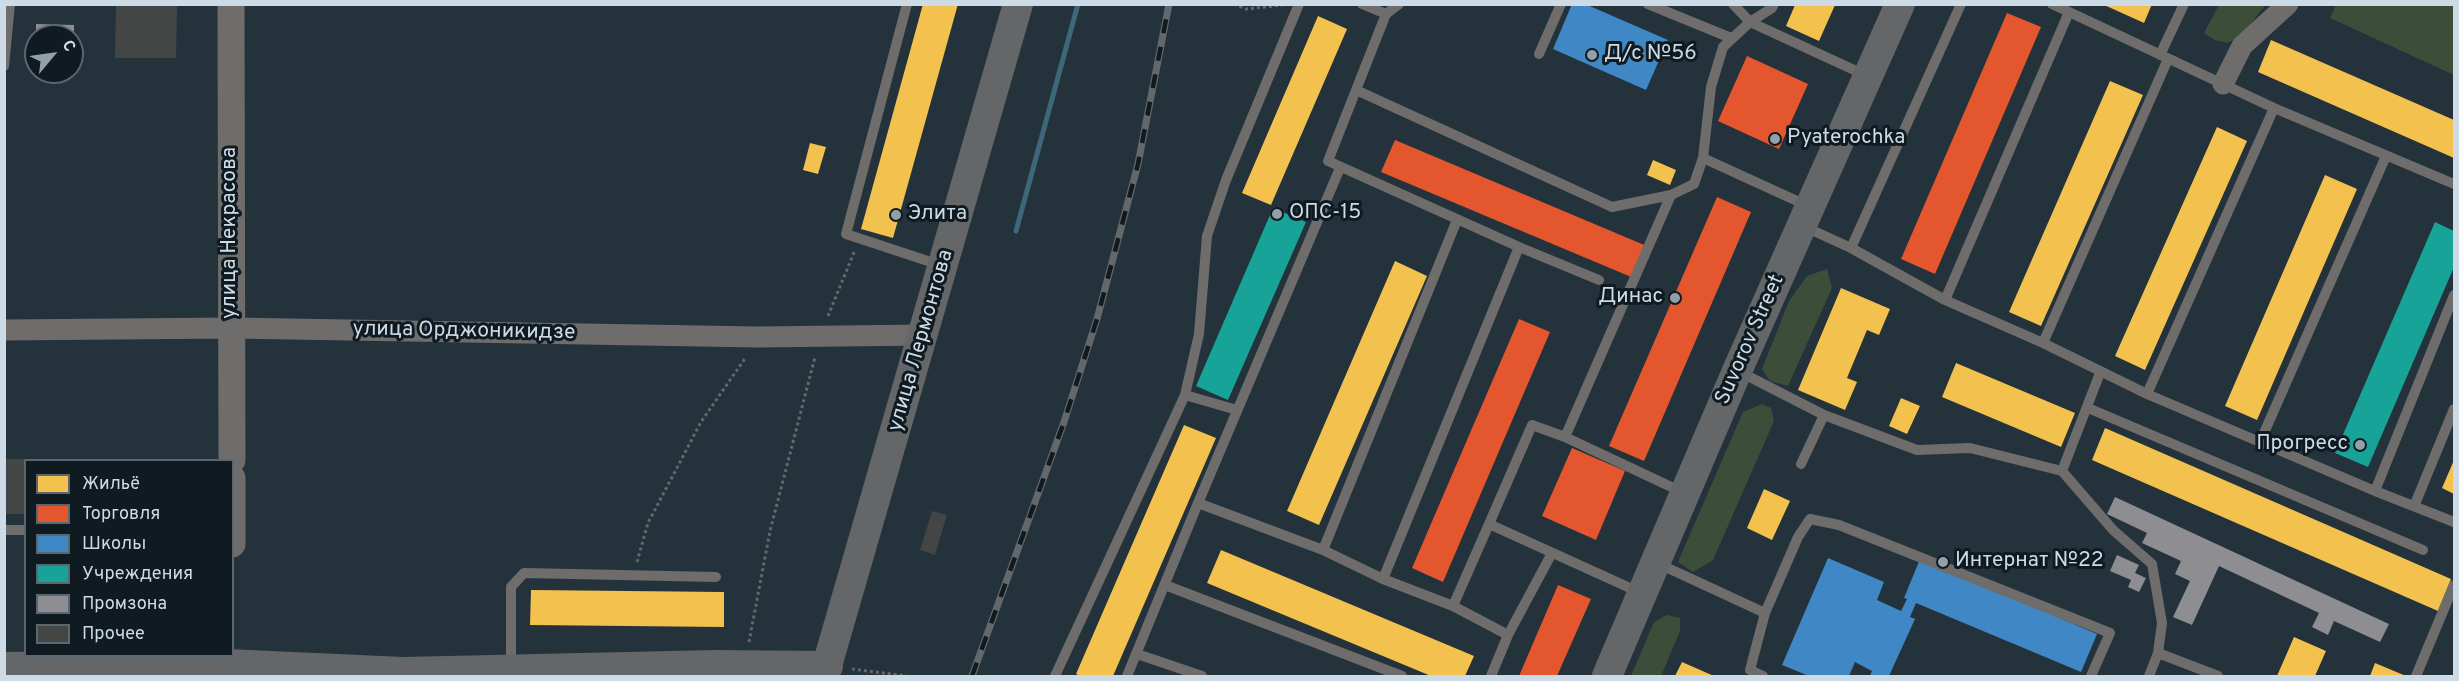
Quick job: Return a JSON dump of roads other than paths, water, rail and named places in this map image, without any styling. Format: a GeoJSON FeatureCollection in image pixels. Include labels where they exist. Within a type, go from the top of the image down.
{"type":"FeatureCollection","features":[{"type":"Feature","properties":{"kind":"main road","name":"улица Лермонтова"},"geometry":{"type":"LineString","coordinates":[[826,671],[1018,4]]}},
{"type":"Feature","properties":{"kind":"main road","name":"Suvorov Street"},"geometry":{"type":"LineString","coordinates":[[1607,676],[1737,371],[1900,4]]}},
{"type":"Feature","properties":{"kind":"main road"},"geometry":{"type":"LineString","coordinates":[[4,667],[226,666],[403,674],[511,670],[826,671]]}},
{"type":"Feature","properties":{"kind":"street","name":"улица Некрасова"},"geometry":{"type":"LineString","coordinates":[[231,4],[232,459]]}},
{"type":"Feature","properties":{"kind":"street"},"geometry":{"type":"LineString","coordinates":[[2223,84],[2242,46],[2288,4]]}},
{"type":"Feature","properties":{"kind":"street","name":"улица Орджоникидзе"},"geometry":{"type":"LineString","coordinates":[[4,330],[231,328],[759,337],[923,335]]}},
{"type":"Feature","properties":{"kind":"lane"},"geometry":{"type":"LineString","coordinates":[[4,66],[10,4]]}},
{"type":"Feature","properties":{"kind":"lane"},"geometry":{"type":"LineString","coordinates":[[907,4],[846,234],[944,266]]}},
{"type":"Feature","properties":{"kind":"lane"},"geometry":{"type":"LineString","coordinates":[[1055,676],[1185,395],[1199,334],[1207,236],[1226,180],[1299,4]]}},
{"type":"Feature","properties":{"kind":"lane"},"geometry":{"type":"LineString","coordinates":[[1362,4],[1386,14]]}},
{"type":"Feature","properties":{"kind":"lane"},"geometry":{"type":"LineString","coordinates":[[1399,4],[1386,14],[1328,161],[1457,220],[1599,280]]}},
{"type":"Feature","properties":{"kind":"lane"},"geometry":{"type":"LineString","coordinates":[[1539,54],[1561,4]]}},
{"type":"Feature","properties":{"kind":"lane"},"geometry":{"type":"LineString","coordinates":[[1648,4],[1731,38]]}},
{"type":"Feature","properties":{"kind":"lane"},"geometry":{"type":"LineString","coordinates":[[1733,4],[1750,22],[1868,77]]}},
{"type":"Feature","properties":{"kind":"lane"},"geometry":{"type":"LineString","coordinates":[[1356,90],[1612,207],[1671,195],[1694,184],[1703,158],[1711,87],[1723,47],[1774,4]]}},
{"type":"Feature","properties":{"kind":"lane"},"geometry":{"type":"LineString","coordinates":[[1851,248],[1961,4]]}},
{"type":"Feature","properties":{"kind":"lane"},"geometry":{"type":"LineString","coordinates":[[2052,4],[2274,108],[2454,184]]}},
{"type":"Feature","properties":{"kind":"lane"},"geometry":{"type":"LineString","coordinates":[[2043,343],[2164,57],[2184,4]]}},
{"type":"Feature","properties":{"kind":"lane"},"geometry":{"type":"LineString","coordinates":[[1945,300],[2069,12]]}},
{"type":"Feature","properties":{"kind":"lane"},"geometry":{"type":"LineString","coordinates":[[2147,394],[2274,108]]}},
{"type":"Feature","properties":{"kind":"lane"},"geometry":{"type":"LineString","coordinates":[[2260,442],[2386,156]]}},
{"type":"Feature","properties":{"kind":"lane"},"geometry":{"type":"LineString","coordinates":[[1703,158],[1807,217],[1851,248],[1945,300],[2043,343],[2100,373],[2147,394],[2374,491],[2415,504],[2454,522]]}},
{"type":"Feature","properties":{"kind":"lane"},"geometry":{"type":"LineString","coordinates":[[1127,676],[1340,168]]}},
{"type":"Feature","properties":{"kind":"lane"},"geometry":{"type":"LineString","coordinates":[[1565,437],[1671,195]]}},
{"type":"Feature","properties":{"kind":"lane"},"geometry":{"type":"LineString","coordinates":[[1323,549],[1457,220]]}},
{"type":"Feature","properties":{"kind":"lane"},"geometry":{"type":"LineString","coordinates":[[1383,579],[1519,247]]}},
{"type":"Feature","properties":{"kind":"lane"},"geometry":{"type":"LineString","coordinates":[[2374,491],[2454,295]]}},
{"type":"Feature","properties":{"kind":"lane"},"geometry":{"type":"LineString","coordinates":[[1737,371],[1824,415],[1917,450],[1970,448],[2061,471],[2113,530],[2152,564],[2162,623],[2158,653],[2149,676]]}},
{"type":"Feature","properties":{"kind":"lane"},"geometry":{"type":"LineString","coordinates":[[2061,471],[2100,373]]}},
{"type":"Feature","properties":{"kind":"lane"},"geometry":{"type":"LineString","coordinates":[[1185,395],[1237,410]]}},
{"type":"Feature","properties":{"kind":"lane"},"geometry":{"type":"LineString","coordinates":[[2088,408],[2423,549]]}},
{"type":"Feature","properties":{"kind":"lane"},"geometry":{"type":"LineString","coordinates":[[2415,504],[2454,409]]}},
{"type":"Feature","properties":{"kind":"lane"},"geometry":{"type":"LineString","coordinates":[[1801,464],[1824,415]]}},
{"type":"Feature","properties":{"kind":"lane"},"geometry":{"type":"LineString","coordinates":[[1454,606],[1532,425],[1565,437],[1685,494]]}},
{"type":"Feature","properties":{"kind":"lane"},"geometry":{"type":"LineString","coordinates":[[1198,503],[1323,549],[1383,579],[1454,606],[1508,635]]}},
{"type":"Feature","properties":{"kind":"lane"},"geometry":{"type":"LineString","coordinates":[[1763,676],[1750,670],[1765,613],[1798,537],[1810,519],[1839,525],[2110,633],[2091,676]]}},
{"type":"Feature","properties":{"kind":"lane"},"geometry":{"type":"LineString","coordinates":[[1489,524],[1641,593]]}},
{"type":"Feature","properties":{"kind":"lane"},"geometry":{"type":"LineString","coordinates":[[4,530],[24,530]]}},
{"type":"Feature","properties":{"kind":"lane"},"geometry":{"type":"LineString","coordinates":[[1491,676],[1508,635],[1552,553]]}},
{"type":"Feature","properties":{"kind":"lane"},"geometry":{"type":"LineString","coordinates":[[1654,562],[1765,613]]}},
{"type":"Feature","properties":{"kind":"lane"},"geometry":{"type":"LineString","coordinates":[[511,670],[511,587],[524,573],[716,577]]}},
{"type":"Feature","properties":{"kind":"lane"},"geometry":{"type":"LineString","coordinates":[[1165,585],[1402,676]]}},
{"type":"Feature","properties":{"kind":"lane"},"geometry":{"type":"LineString","coordinates":[[2416,676],[2454,585]]}},
{"type":"Feature","properties":{"kind":"lane"},"geometry":{"type":"LineString","coordinates":[[2158,653],[2218,676]]}},
{"type":"Feature","properties":{"kind":"lane"},"geometry":{"type":"LineString","coordinates":[[1137,654],[1202,676]]}},
{"type":"Feature","properties":{"kind":"waterway"},"geometry":{"type":"LineString","coordinates":[[1016,231],[1078,4]]}},
{"type":"Feature","properties":{"kind":"railway"},"geometry":{"type":"LineString","coordinates":[[972,676],[1064,422],[1097,319],[1138,164],[1169,4]]}},
{"type":"Feature","properties":{"kind":"place","name":"Д/с №56"},"geometry":{"type":"Point","coordinates":[1592,55]}},
{"type":"Feature","properties":{"kind":"place","name":"Pyaterochka"},"geometry":{"type":"Point","coordinates":[1775,139]}},
{"type":"Feature","properties":{"kind":"place","name":"ОПС-15"},"geometry":{"type":"Point","coordinates":[1277,214]}},
{"type":"Feature","properties":{"kind":"place","name":"Элита"},"geometry":{"type":"Point","coordinates":[896,215]}},
{"type":"Feature","properties":{"kind":"place","name":"Динас"},"geometry":{"type":"Point","coordinates":[1675,298]}},
{"type":"Feature","properties":{"kind":"place","name":"Прогресс"},"geometry":{"type":"Point","coordinates":[2360,445]}},
{"type":"Feature","properties":{"kind":"place","name":"Интернат №22"},"geometry":{"type":"Point","coordinates":[1943,562]}}]}
